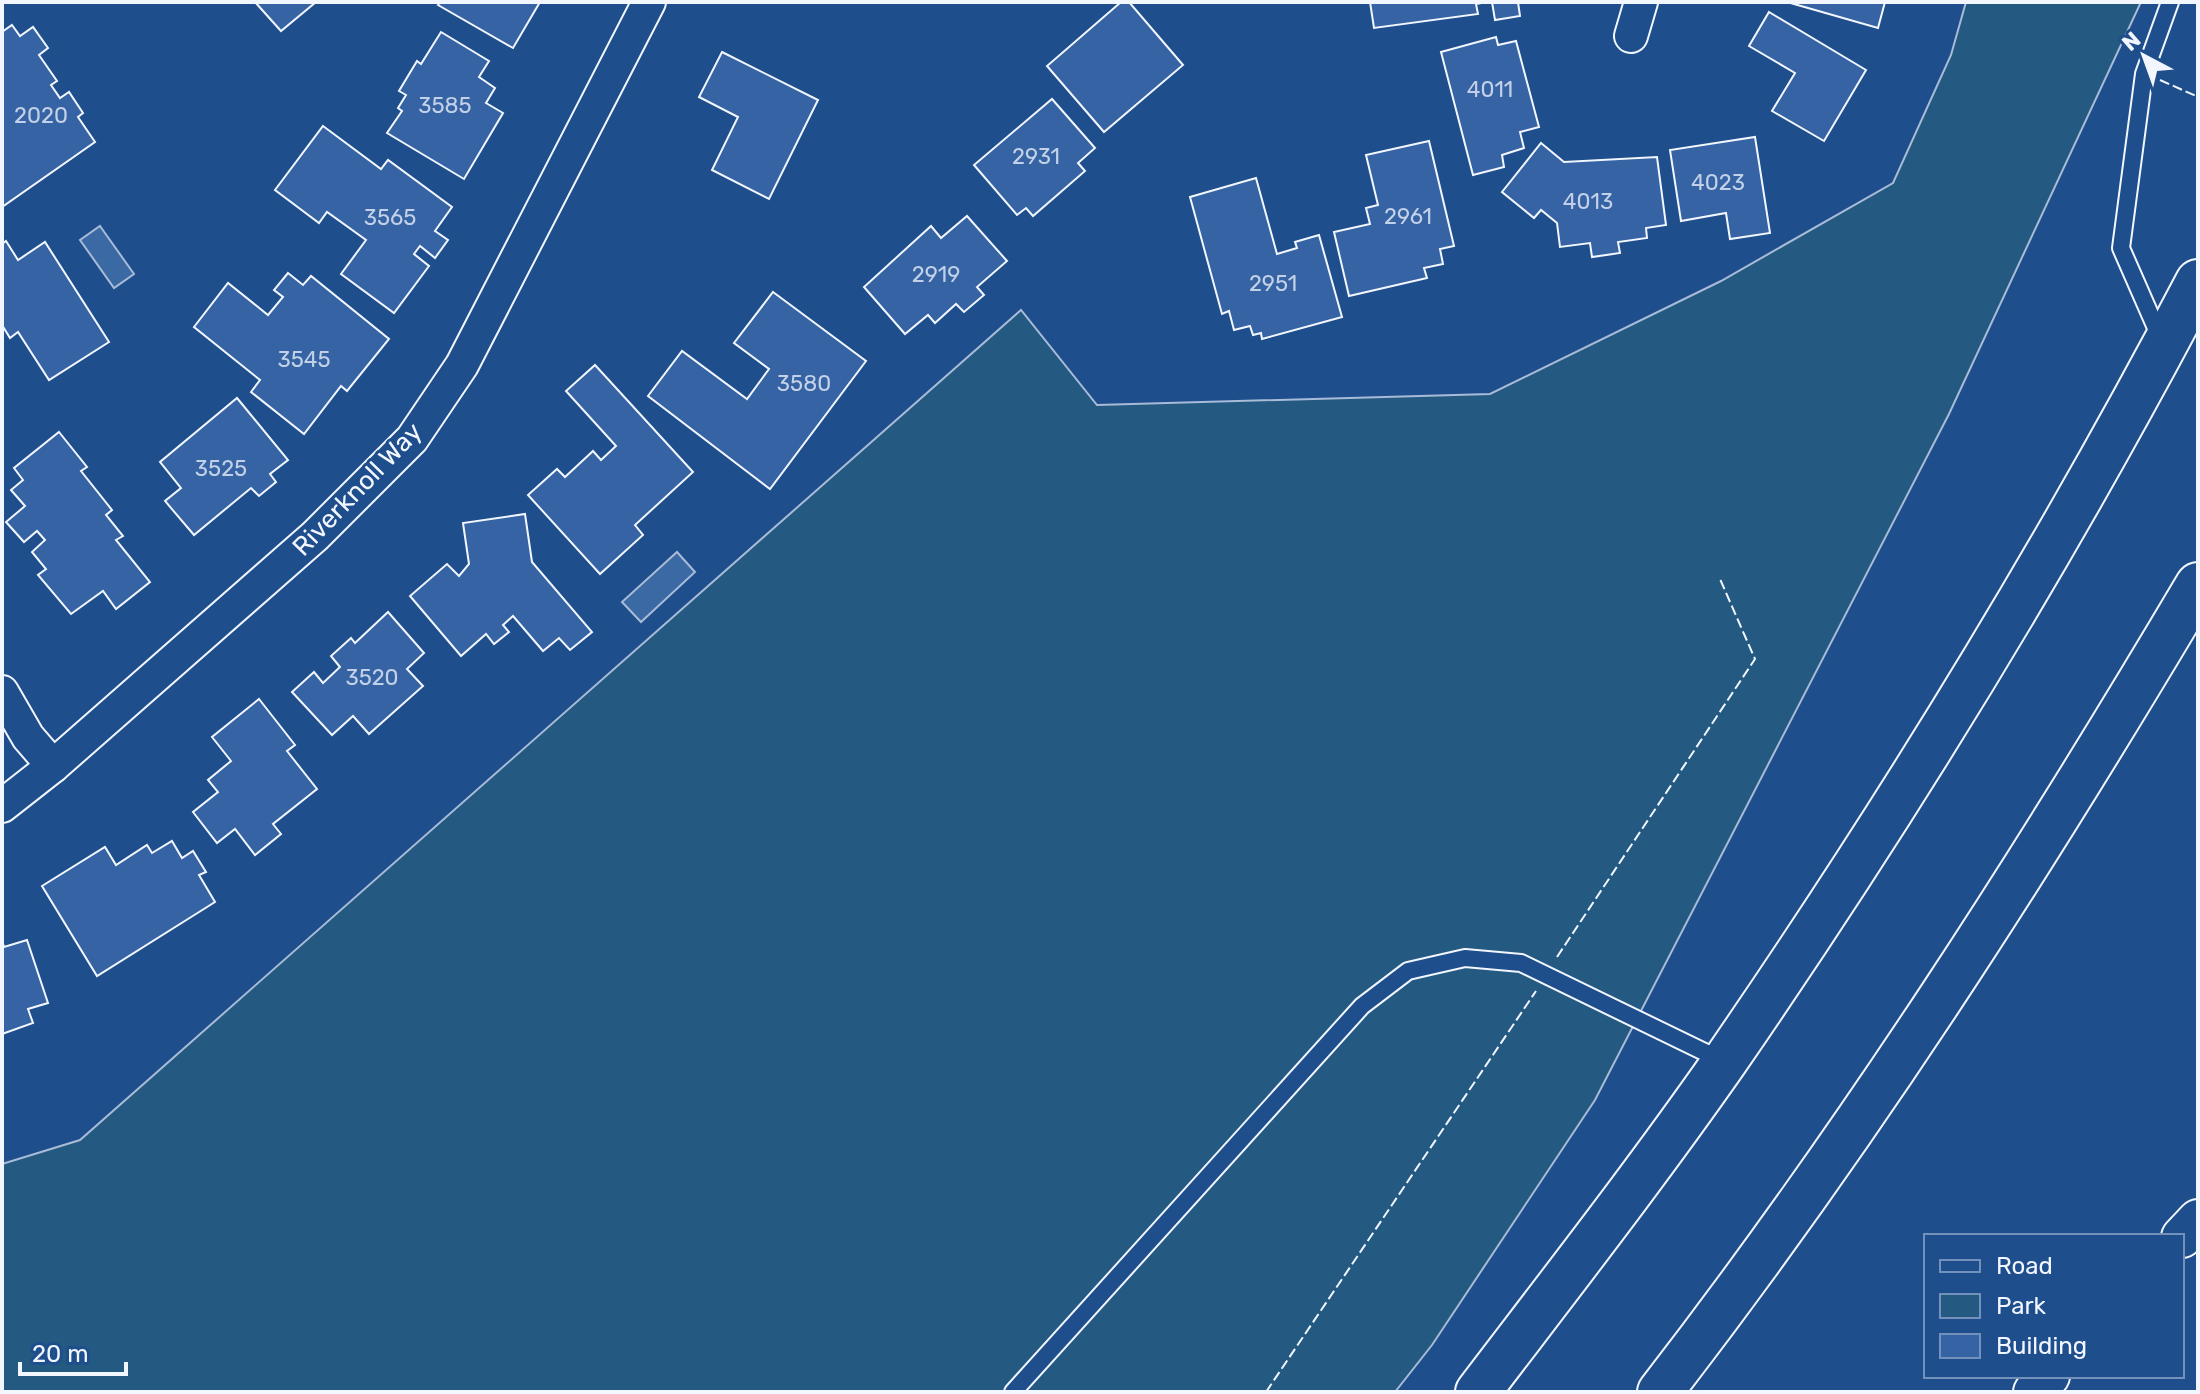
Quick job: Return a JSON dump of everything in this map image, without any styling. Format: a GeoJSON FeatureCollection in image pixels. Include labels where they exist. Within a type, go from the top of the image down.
{"type":"FeatureCollection","features":[{"type":"Feature","properties":{"kind":"highway"},"geometry":{"type":"LineString","coordinates":[[1478,1392],[1724,1062],[1918,769],[2033,578],[2198,282]]}},
{"type":"Feature","properties":{"kind":"highway"},"geometry":{"type":"LineString","coordinates":[[1660,1392],[1865,1109],[2027,870],[2198,585]]}},
{"type":"Feature","properties":{"kind":"street","name":"Riverknoll Way"},"geometry":{"type":"LineString","coordinates":[[2,806],[53,766],[315,536],[412,439],[454,379],[649,2]]}},
{"type":"Feature","properties":{"kind":"street"},"geometry":{"type":"LineString","coordinates":[[1631,36],[1641,2]]}},
{"type":"Feature","properties":{"kind":"street"},"geometry":{"type":"LineString","coordinates":[[2,692],[28,737],[53,766]]}},
{"type":"Feature","properties":{"kind":"street"},"geometry":{"type":"LineString","coordinates":[[2184,1235],[2198,1220]]}},
{"type":"Feature","properties":{"kind":"lane"},"geometry":{"type":"LineString","coordinates":[[2164,346],[2121,248],[2144,74],[2170,2]]}},
{"type":"Feature","properties":{"kind":"lane"},"geometry":{"type":"LineString","coordinates":[[1013,1392],[1362,1006],[1408,971],[1465,958],[1521,963],[1724,1062]]}},
{"type":"Feature","properties":{"kind":"green space"},"geometry":{"type":"Polygon","coordinates":[[[1966,2],[2141,2],[1949,414],[1595,1100],[1432,1345],[1395,1392],[2,1392],[2,1164],[80,1140],[1021,310],[1097,405],[1490,394],[1721,281],[1893,183],[1951,55],[1966,2]]]}},
{"type":"Feature","properties":{"kind":"shaded area"},"geometry":{"type":"Polygon","coordinates":[[[100,226],[134,274],[114,288],[80,240],[100,226]]]}},
{"type":"Feature","properties":{"kind":"shaded area"},"geometry":{"type":"Polygon","coordinates":[[[677,552],[695,572],[641,622],[622,602],[677,552]]]}},
{"type":"Feature","properties":{"kind":"building"},"geometry":{"type":"Polygon","coordinates":[[[255,2],[316,2],[281,31],[255,2]]]}},
{"type":"Feature","properties":{"kind":"building"},"geometry":{"type":"Polygon","coordinates":[[[440,2],[540,2],[513,48],[438,5],[440,2]]]}},
{"type":"Feature","properties":{"kind":"building"},"geometry":{"type":"Polygon","coordinates":[[[1121,2],[1129,2],[1183,65],[1104,132],[1047,66],[1121,2]]]}},
{"type":"Feature","properties":{"kind":"building"},"geometry":{"type":"Polygon","coordinates":[[[1370,2],[1487,2],[1476,4],[1478,14],[1374,28],[1370,2]]]}},
{"type":"Feature","properties":{"kind":"building"},"geometry":{"type":"Polygon","coordinates":[[[1492,2],[1518,2],[1520,16],[1495,20],[1492,2]]]}},
{"type":"Feature","properties":{"kind":"building"},"geometry":{"type":"Polygon","coordinates":[[[1787,2],[1885,2],[1878,28],[1787,2]]]}},
{"type":"Feature","properties":{"kind":"building"},"geometry":{"type":"Polygon","coordinates":[[[1769,12],[1866,70],[1824,141],[1772,111],[1795,73],[1749,46],[1769,12]]]}},
{"type":"Feature","properties":{"kind":"building"},"geometry":{"type":"Polygon","coordinates":[[[12,25],[20,36],[33,27],[48,48],[39,55],[57,81],[51,85],[60,98],[69,92],[83,113],[78,117],[95,142],[2,207],[2,32],[12,25]]]}},
{"type":"Feature","properties":{"kind":"building"},"geometry":{"type":"Polygon","coordinates":[[[441,32],[489,61],[479,77],[495,88],[486,103],[503,113],[464,179],[387,133],[402,111],[398,108],[406,95],[399,91],[417,61],[421,64],[441,32]]]}},
{"type":"Feature","properties":{"kind":"building"},"geometry":{"type":"Polygon","coordinates":[[[1496,37],[1498,45],[1516,41],[1539,127],[1520,132],[1524,148],[1502,155],[1504,167],[1473,175],[1441,52],[1496,37]]]}},
{"type":"Feature","properties":{"kind":"building"},"geometry":{"type":"Polygon","coordinates":[[[722,52],[818,100],[769,199],[712,170],[738,117],[699,97],[722,52]]]}},
{"type":"Feature","properties":{"kind":"building"},"geometry":{"type":"Polygon","coordinates":[[[1052,99],[1095,148],[1078,163],[1085,171],[1033,216],[1026,208],[1017,215],[974,165],[1052,99]]]}},
{"type":"Feature","properties":{"kind":"building"},"geometry":{"type":"Polygon","coordinates":[[[323,126],[381,169],[388,160],[452,207],[435,231],[448,240],[435,258],[420,246],[414,254],[429,266],[394,313],[341,274],[366,240],[327,212],[319,223],[275,190],[323,126]]]}},
{"type":"Feature","properties":{"kind":"building"},"geometry":{"type":"Polygon","coordinates":[[[1755,137],[1770,233],[1730,239],[1726,213],[1681,221],[1670,150],[1755,137]]]}},
{"type":"Feature","properties":{"kind":"building"},"geometry":{"type":"Polygon","coordinates":[[[1429,141],[1454,246],[1440,249],[1443,264],[1424,268],[1427,278],[1349,296],[1334,232],[1370,224],[1366,208],[1378,205],[1366,155],[1429,141]]]}},
{"type":"Feature","properties":{"kind":"building"},"geometry":{"type":"Polygon","coordinates":[[[1541,143],[1564,162],[1657,157],[1666,225],[1646,228],[1647,238],[1618,242],[1620,253],[1592,257],[1590,243],[1560,247],[1557,223],[1541,210],[1534,218],[1502,192],[1541,143]]]}},
{"type":"Feature","properties":{"kind":"building"},"geometry":{"type":"Polygon","coordinates":[[[1256,178],[1277,254],[1297,248],[1295,242],[1319,235],[1342,317],[1262,339],[1261,333],[1253,335],[1250,326],[1234,330],[1229,311],[1222,314],[1190,197],[1256,178]]]}},
{"type":"Feature","properties":{"kind":"building"},"geometry":{"type":"Polygon","coordinates":[[[967,216],[1007,261],[977,287],[984,295],[964,312],[956,304],[935,323],[928,315],[905,334],[864,287],[931,226],[941,238],[967,216]]]}},
{"type":"Feature","properties":{"kind":"building"},"geometry":{"type":"Polygon","coordinates":[[[6,241],[18,260],[45,242],[109,342],[49,380],[18,332],[10,338],[2,325],[2,244],[6,241]]]}},
{"type":"Feature","properties":{"kind":"building"},"geometry":{"type":"Polygon","coordinates":[[[288,273],[303,285],[311,276],[389,339],[347,391],[341,386],[304,434],[251,392],[260,380],[194,327],[228,283],[268,315],[283,297],[274,290],[288,273]]]}},
{"type":"Feature","properties":{"kind":"building"},"geometry":{"type":"Polygon","coordinates":[[[773,292],[866,361],[770,489],[648,396],[682,351],[747,399],[769,369],[734,343],[773,292]]]}},
{"type":"Feature","properties":{"kind":"building"},"geometry":{"type":"Polygon","coordinates":[[[595,365],[693,472],[635,525],[643,535],[600,574],[528,495],[557,469],[565,477],[593,451],[601,460],[616,446],[566,391],[595,365]]]}},
{"type":"Feature","properties":{"kind":"building"},"geometry":{"type":"Polygon","coordinates":[[[237,398],[288,460],[270,474],[276,482],[259,496],[251,488],[194,535],[165,501],[181,488],[160,462],[237,398]]]}},
{"type":"Feature","properties":{"kind":"building"},"geometry":{"type":"Polygon","coordinates":[[[59,432],[87,467],[81,471],[112,510],[106,515],[123,536],[116,540],[150,582],[116,609],[103,591],[71,614],[38,575],[46,569],[32,552],[45,540],[37,531],[24,542],[6,522],[25,506],[11,490],[23,480],[14,468],[59,432]]]}},
{"type":"Feature","properties":{"kind":"building"},"geometry":{"type":"Polygon","coordinates":[[[525,514],[532,562],[592,632],[570,650],[559,638],[543,651],[513,616],[503,625],[509,632],[494,644],[486,634],[461,656],[410,596],[447,564],[459,576],[469,564],[463,523],[525,514]]]}},
{"type":"Feature","properties":{"kind":"building"},"geometry":{"type":"Polygon","coordinates":[[[388,612],[424,653],[407,669],[423,686],[369,734],[353,716],[332,735],[292,692],[314,672],[323,683],[340,667],[331,656],[351,638],[355,643],[388,612]]]}},
{"type":"Feature","properties":{"kind":"building"},"geometry":{"type":"Polygon","coordinates":[[[259,699],[295,745],[287,751],[317,789],[273,824],[281,834],[255,855],[235,829],[217,843],[193,812],[218,792],[208,780],[231,761],[212,737],[259,699]]]}},
{"type":"Feature","properties":{"kind":"building"},"geometry":{"type":"Polygon","coordinates":[[[172,841],[182,858],[193,851],[206,872],[199,875],[215,902],[97,976],[42,886],[105,847],[116,865],[147,845],[152,853],[172,841]]]}},
{"type":"Feature","properties":{"kind":"building"},"geometry":{"type":"Polygon","coordinates":[[[2,940],[4,947],[27,940],[48,1003],[28,1009],[33,1023],[2,1034],[2,940]]]}},
{"type":"Feature","properties":{"kind":"fence"},"geometry":{"type":"LineString","coordinates":[[2160,80],[2196,96],[2198,91]]}},
{"type":"Feature","properties":{"kind":"fence"},"geometry":{"type":"LineString","coordinates":[[1557,957],[1755,659],[1720,579]]}},
{"type":"Feature","properties":{"kind":"fence"},"geometry":{"type":"LineString","coordinates":[[1266,1392],[1536,991]]}}]}
